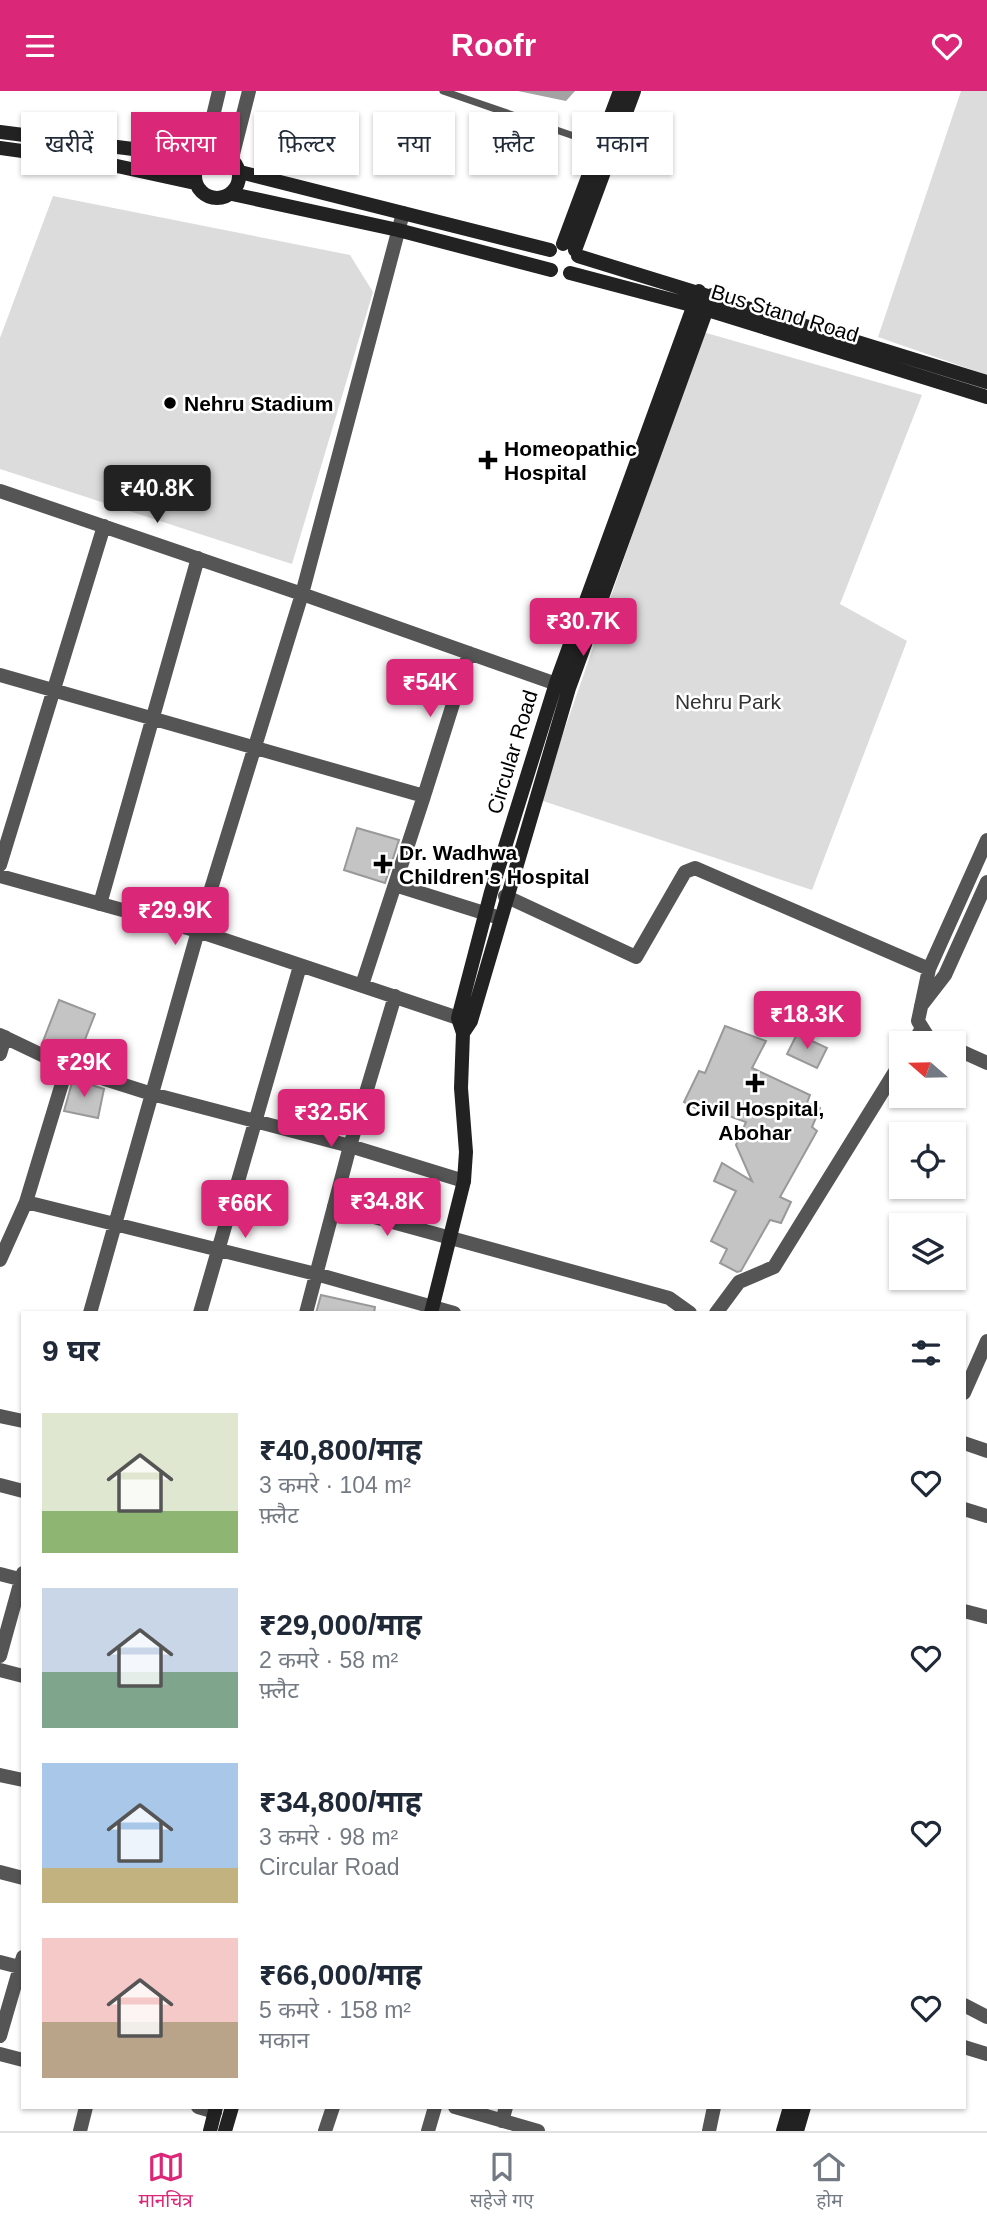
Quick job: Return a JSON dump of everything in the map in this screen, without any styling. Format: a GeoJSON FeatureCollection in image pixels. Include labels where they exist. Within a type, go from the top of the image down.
{"type":"FeatureCollection","features":[{"type":"Feature","properties":{"kind":"main road"},"geometry":{"type":"LineString","coordinates":[[612,112],[620,91]]}},
{"type":"Feature","properties":{"kind":"main road"},"geometry":{"type":"LineString","coordinates":[[551,270],[548,257],[566,250],[634,91]]}},
{"type":"Feature","properties":{"kind":"main road"},"geometry":{"type":"LineString","coordinates":[[0,132],[131,149]]}},
{"type":"Feature","properties":{"kind":"main road","name":"Bus Stand Road"},"geometry":{"type":"LineString","coordinates":[[0,148],[94,161],[195,183],[211,198],[232,194],[398,230],[563,275],[570,273],[700,309],[987,397]]}},
{"type":"Feature","properties":{"kind":"main road","name":"Bus Stand Road"},"geometry":{"type":"LineString","coordinates":[[240,172],[566,250],[987,382]]}},
{"type":"Feature","properties":{"kind":"main road"},"geometry":{"type":"LineString","coordinates":[[195,183],[196,175]]}},
{"type":"Feature","properties":{"kind":"main road"},"geometry":{"type":"LineString","coordinates":[[232,194],[239,184],[240,175]]}},
{"type":"Feature","properties":{"kind":"main road"},"geometry":{"type":"LineString","coordinates":[[566,250],[590,175]]}},
{"type":"Feature","properties":{"kind":"main road"},"geometry":{"type":"LineString","coordinates":[[566,250],[578,263],[570,273]]}},
{"type":"Feature","properties":{"kind":"main road","name":"Circular Road"},"geometry":{"type":"LineString","coordinates":[[432,1309],[464,1181],[467,1152],[461,1088],[463,1033],[458,1018],[493,916],[562,686],[705,293]]}},
{"type":"Feature","properties":{"kind":"main road","name":"Circular Road"},"geometry":{"type":"LineString","coordinates":[[463,1033],[471,1021],[493,916],[506,896],[562,686]]}},
{"type":"Feature","properties":{"kind":"main road"},"geometry":{"type":"LineString","coordinates":[[210,2131],[216,2109]]}},
{"type":"Feature","properties":{"kind":"main road"},"geometry":{"type":"LineString","coordinates":[[225,2131],[231,2109]]}},
{"type":"Feature","properties":{"kind":"main road"},"geometry":{"type":"LineString","coordinates":[[783,2131],[789,2109]]}},
{"type":"Feature","properties":{"kind":"main road"},"geometry":{"type":"LineString","coordinates":[[797,2131],[803,2109]]}},
{"type":"Feature","properties":{"kind":"street"},"geometry":{"type":"LineString","coordinates":[[214,112],[219,91]]}},
{"type":"Feature","properties":{"kind":"street"},"geometry":{"type":"LineString","coordinates":[[240,126],[249,91]]}},
{"type":"Feature","properties":{"kind":"street"},"geometry":{"type":"LineString","coordinates":[[91,1311],[198,931],[302,594],[403,213]]}},
{"type":"Feature","properties":{"kind":"street"},"geometry":{"type":"LineString","coordinates":[[1,496],[104,526],[562,686]]}},
{"type":"Feature","properties":{"kind":"street"},"geometry":{"type":"LineString","coordinates":[[0,865],[104,526]]}},
{"type":"Feature","properties":{"kind":"street"},"geometry":{"type":"LineString","coordinates":[[100,904],[198,558]]}},
{"type":"Feature","properties":{"kind":"street"},"geometry":{"type":"LineString","coordinates":[[362,985],[469,653]]}},
{"type":"Feature","properties":{"kind":"street"},"geometry":{"type":"LineString","coordinates":[[0,675],[424,796]]}},
{"type":"Feature","properties":{"kind":"street"},"geometry":{"type":"LineString","coordinates":[[921,1030],[920,1008],[929,969],[987,840]]}},
{"type":"Feature","properties":{"kind":"street"},"geometry":{"type":"LineString","coordinates":[[506,896],[636,957],[685,872],[695,868],[929,969]]}},
{"type":"Feature","properties":{"kind":"street"},"geometry":{"type":"LineString","coordinates":[[0,876],[198,931],[458,1018]]}},
{"type":"Feature","properties":{"kind":"street"},"geometry":{"type":"LineString","coordinates":[[920,1008],[945,975],[987,881]]}},
{"type":"Feature","properties":{"kind":"street"},"geometry":{"type":"LineString","coordinates":[[395,885],[493,916]]}},
{"type":"Feature","properties":{"kind":"street"},"geometry":{"type":"LineString","coordinates":[[201,1311],[253,1120],[300,966]]}},
{"type":"Feature","properties":{"kind":"street"},"geometry":{"type":"LineString","coordinates":[[307,1311],[350,1146],[395,996]]}},
{"type":"Feature","properties":{"kind":"street"},"geometry":{"type":"LineString","coordinates":[[0,1054],[2,1036],[67,1067],[152,1094],[350,1146],[464,1181]]}},
{"type":"Feature","properties":{"kind":"street"},"geometry":{"type":"LineString","coordinates":[[966,1053],[987,1062]]}},
{"type":"Feature","properties":{"kind":"street"},"geometry":{"type":"LineString","coordinates":[[0,1260],[26,1202],[67,1067]]}},
{"type":"Feature","properties":{"kind":"street"},"geometry":{"type":"LineString","coordinates":[[717,1311],[739,1282],[774,1267],[889,1081]]}},
{"type":"Feature","properties":{"kind":"street"},"geometry":{"type":"LineString","coordinates":[[26,1202],[316,1274],[432,1309]]}},
{"type":"Feature","properties":{"kind":"street"},"geometry":{"type":"LineString","coordinates":[[334,1206],[669,1298],[687,1311]]}},
{"type":"Feature","properties":{"kind":"street"},"geometry":{"type":"LineString","coordinates":[[666,1311],[669,1298]]}},
{"type":"Feature","properties":{"kind":"street"},"geometry":{"type":"LineString","coordinates":[[966,1389],[985,1350]]}},
{"type":"Feature","properties":{"kind":"street"},"geometry":{"type":"LineString","coordinates":[[0,1416],[21,1421]]}},
{"type":"Feature","properties":{"kind":"street"},"geometry":{"type":"LineString","coordinates":[[966,1444],[987,1451]]}},
{"type":"Feature","properties":{"kind":"street"},"geometry":{"type":"LineString","coordinates":[[0,1485],[21,1490]]}},
{"type":"Feature","properties":{"kind":"street"},"geometry":{"type":"LineString","coordinates":[[966,1510],[987,1516]]}},
{"type":"Feature","properties":{"kind":"street"},"geometry":{"type":"LineString","coordinates":[[0,1574],[21,1578]]}},
{"type":"Feature","properties":{"kind":"street"},"geometry":{"type":"LineString","coordinates":[[0,1656],[21,1582]]}},
{"type":"Feature","properties":{"kind":"street"},"geometry":{"type":"LineString","coordinates":[[966,1612],[987,1617]]}},
{"type":"Feature","properties":{"kind":"street"},"geometry":{"type":"LineString","coordinates":[[0,1670],[21,1676]]}},
{"type":"Feature","properties":{"kind":"street"},"geometry":{"type":"LineString","coordinates":[[0,1775],[21,1780]]}},
{"type":"Feature","properties":{"kind":"street"},"geometry":{"type":"LineString","coordinates":[[0,1871],[21,1877]]}},
{"type":"Feature","properties":{"kind":"street"},"geometry":{"type":"LineString","coordinates":[[0,1962],[21,1964]]}},
{"type":"Feature","properties":{"kind":"street"},"geometry":{"type":"LineString","coordinates":[[0,2036],[21,1967]]}},
{"type":"Feature","properties":{"kind":"street"},"geometry":{"type":"LineString","coordinates":[[966,2006],[987,2017]]}},
{"type":"Feature","properties":{"kind":"street"},"geometry":{"type":"LineString","coordinates":[[966,2048],[987,2054]]}},
{"type":"Feature","properties":{"kind":"street"},"geometry":{"type":"LineString","coordinates":[[0,2054],[21,2059]]}},
{"type":"Feature","properties":{"kind":"street"},"geometry":{"type":"LineString","coordinates":[[80,2131],[86,2109]]}},
{"type":"Feature","properties":{"kind":"street"},"geometry":{"type":"LineString","coordinates":[[325,2131],[332,2109]]}},
{"type":"Feature","properties":{"kind":"street"},"geometry":{"type":"LineString","coordinates":[[428,2131],[434,2109]]}},
{"type":"Feature","properties":{"kind":"street"},"geometry":{"type":"LineString","coordinates":[[469,2109],[504,2114],[538,2131]]}},
{"type":"Feature","properties":{"kind":"street"},"geometry":{"type":"LineString","coordinates":[[709,2131],[714,2109]]}},
{"type":"Feature","properties":{"kind":"lane"},"geometry":{"type":"LineString","coordinates":[[443,91],[572,135]]}},
{"type":"Feature","properties":{"kind":"green space"},"geometry":{"type":"Polygon","coordinates":[[[961,91],[987,91],[987,375],[878,337],[961,91]]]}},
{"type":"Feature","properties":{"kind":"green space","name":"Nehru Stadium"},"geometry":{"type":"Polygon","coordinates":[[[53,196],[350,255],[373,292],[292,564],[0,469],[0,338],[53,196]]]}},
{"type":"Feature","properties":{"kind":"green space","name":"Nehru Park"},"geometry":{"type":"Polygon","coordinates":[[[703,332],[922,395],[840,604],[907,641],[812,890],[540,800],[703,332]]]}},
{"type":"Feature","properties":{"kind":"shaded area"},"geometry":{"type":"Polygon","coordinates":[[[518,91],[575,91],[566,101],[518,91]]]}},
{"type":"Feature","properties":{"kind":"building"},"geometry":{"type":"Polygon","coordinates":[[[357,828],[399,840],[385,883],[344,870],[357,828]]]}},
{"type":"Feature","properties":{"kind":"building"},"geometry":{"type":"Polygon","coordinates":[[[59,1000],[95,1014],[77,1060],[42,1044],[59,1000]]]}},
{"type":"Feature","properties":{"kind":"building"},"geometry":{"type":"Polygon","coordinates":[[[725,1026],[766,1041],[752,1068],[810,1095],[807,1103],[820,1108],[812,1127],[817,1131],[780,1197],[791,1202],[781,1223],[770,1220],[741,1271],[737,1272],[720,1263],[727,1249],[711,1241],[736,1191],[714,1181],[722,1163],[752,1181],[736,1145],[746,1122],[715,1111],[712,1117],[684,1102],[699,1071],[705,1073],[725,1026]]]}},
{"type":"Feature","properties":{"kind":"building"},"geometry":{"type":"Polygon","coordinates":[[[797,1034],[827,1048],[817,1068],[787,1054],[797,1034]]]}},
{"type":"Feature","properties":{"kind":"building"},"geometry":{"type":"Polygon","coordinates":[[[73,1079],[104,1089],[98,1118],[64,1111],[73,1079]]]}},
{"type":"Feature","properties":{"kind":"building"},"geometry":{"type":"Polygon","coordinates":[[[321,1295],[375,1307],[374,1311],[317,1311],[321,1295]]]}},
{"type":"Feature","properties":{"kind":"place","name":"Nehru Stadium"},"geometry":{"type":"Point","coordinates":[170,403]}},
{"type":"Feature","properties":{"kind":"place","name":"Homeopathic Hospital"},"geometry":{"type":"Point","coordinates":[488,460]}},
{"type":"Feature","properties":{"kind":"place","name":"Dr. Wadhwa Children's Hospital"},"geometry":{"type":"Point","coordinates":[383,864]}},
{"type":"Feature","properties":{"kind":"place","name":"Civil Hospital, Abohar"},"geometry":{"type":"Point","coordinates":[755,1083]}}]}
